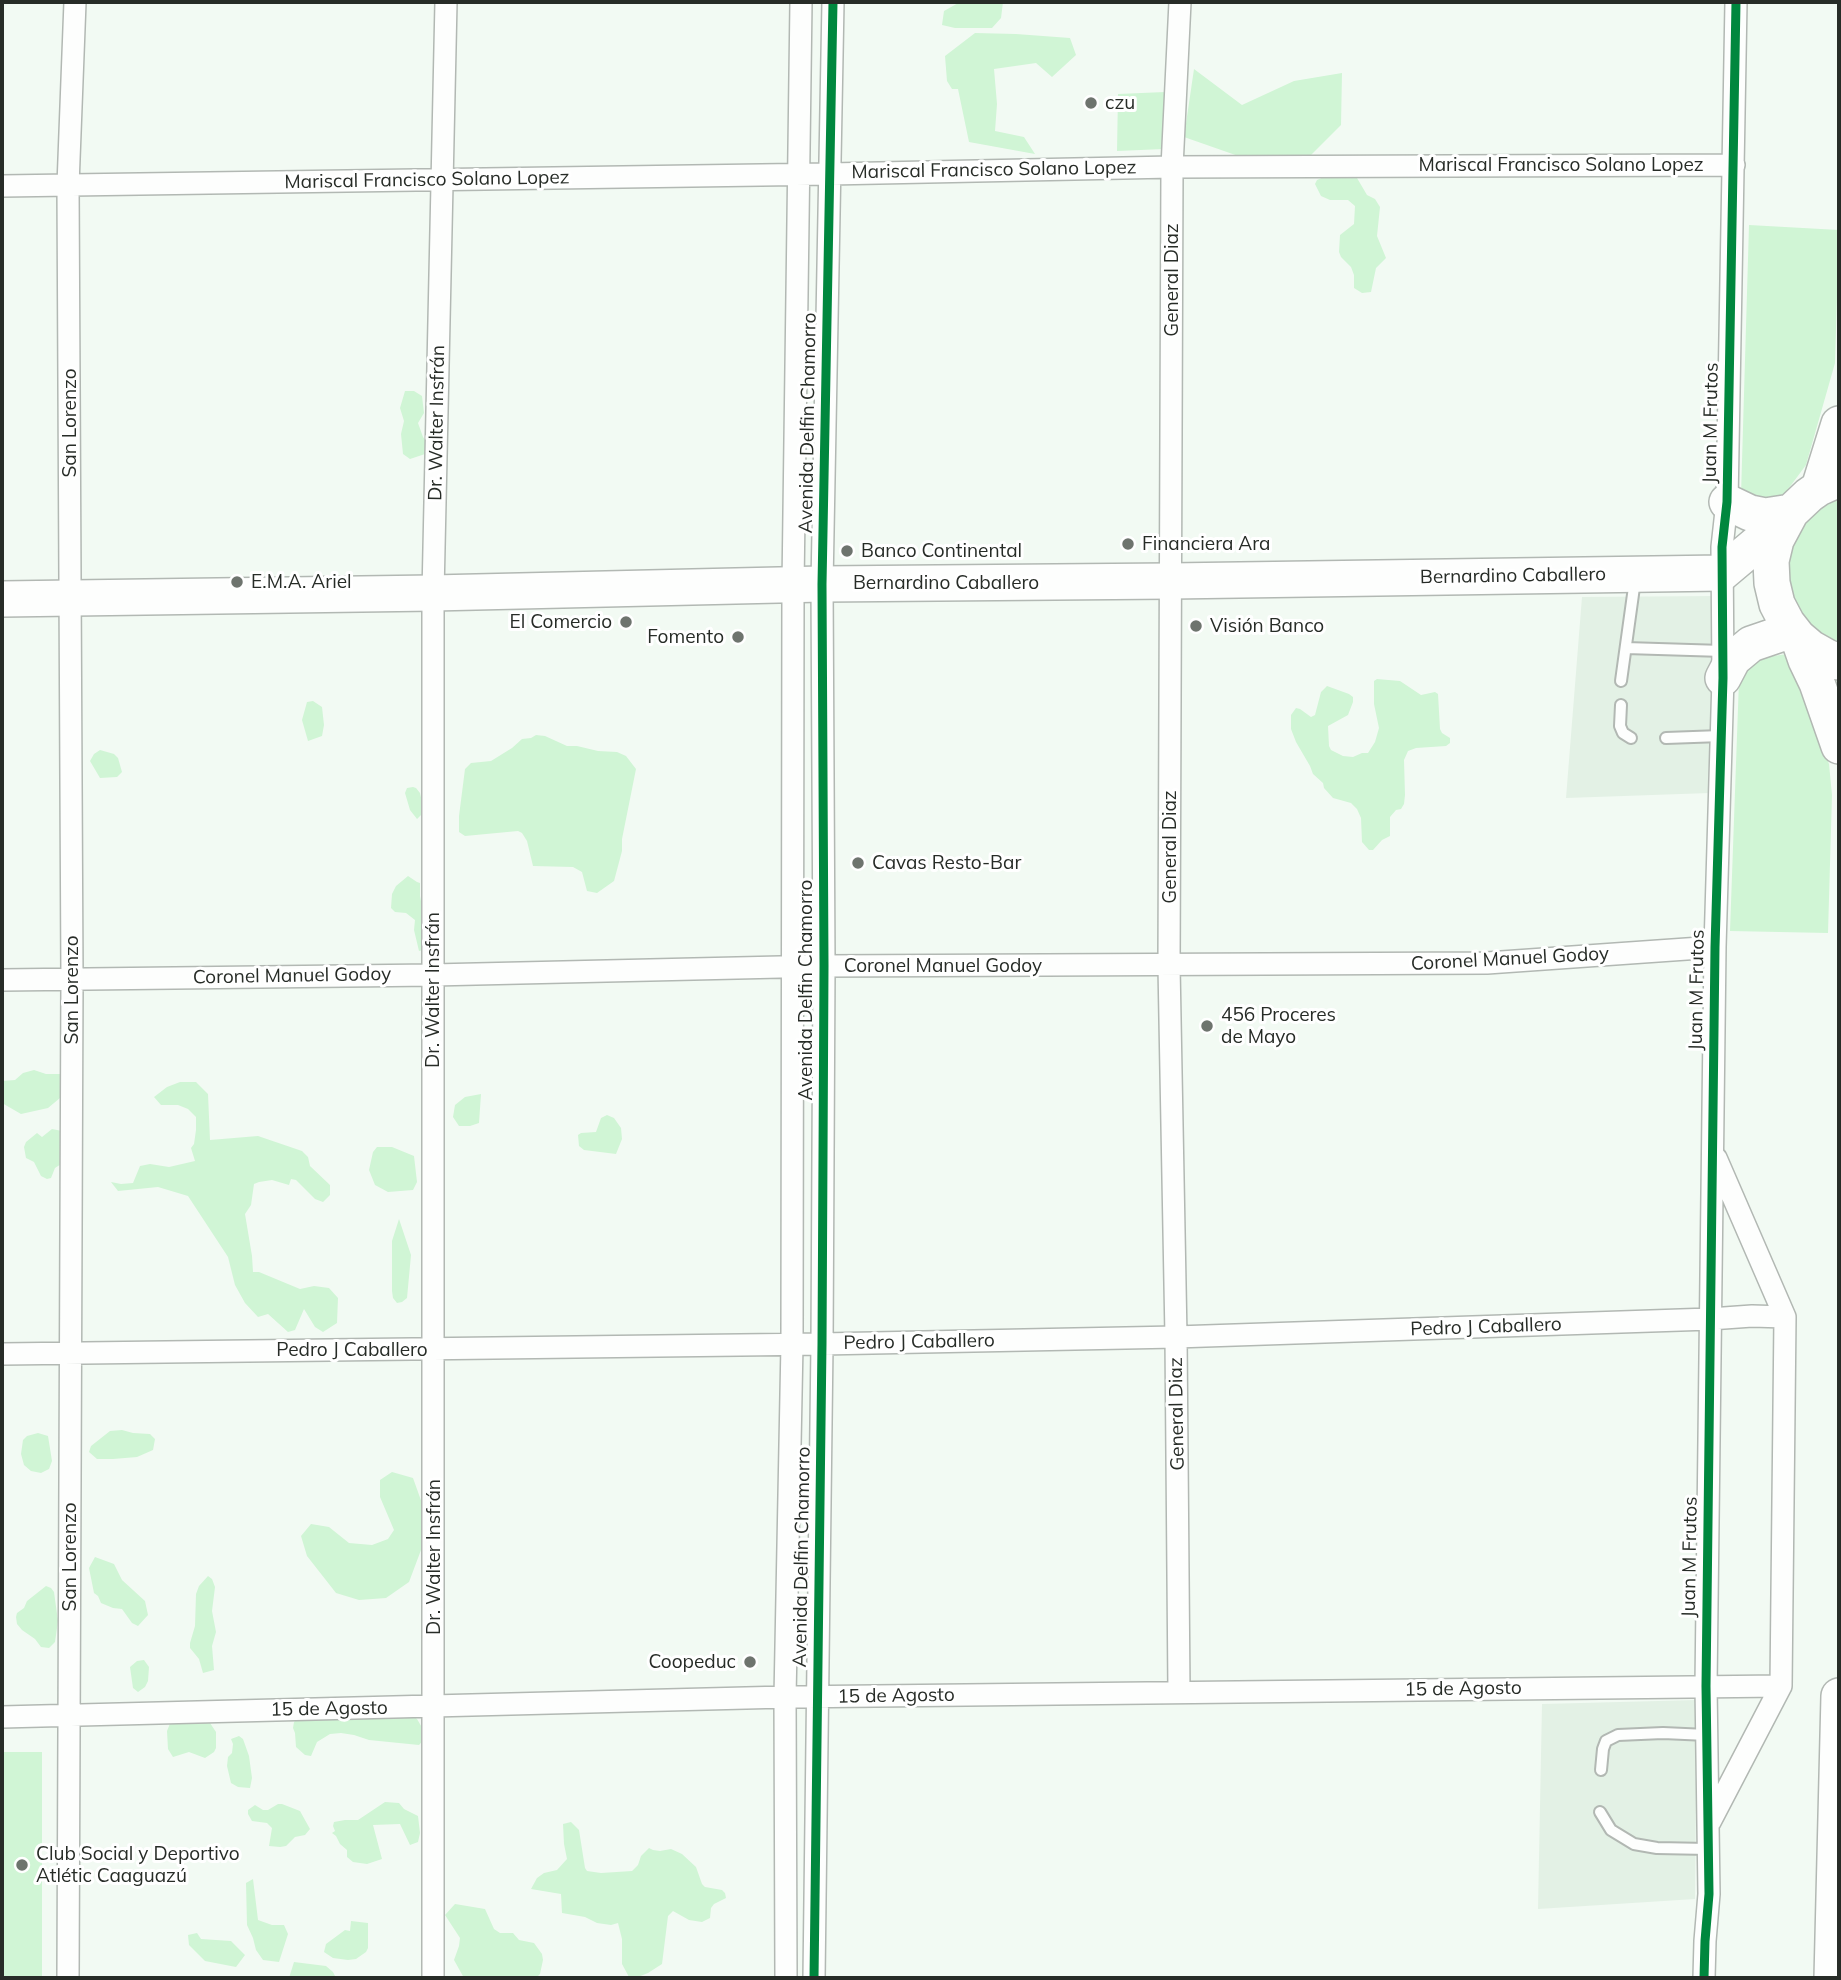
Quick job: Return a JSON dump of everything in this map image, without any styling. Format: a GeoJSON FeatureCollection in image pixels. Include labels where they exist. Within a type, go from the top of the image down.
{"type":"FeatureCollection","features":[{"type":"Feature","properties":{"kind":"highway"},"geometry":{"type":"LineString","coordinates":[[1839,424],[1829,484],[1799,503],[1788,516],[1722,573],[1792,630],[1811,649],[1839,662]]}},
{"type":"Feature","properties":{"kind":"highway"},"geometry":{"type":"LineString","coordinates":[[1727,502],[1750,513],[1788,516]]}},
{"type":"Feature","properties":{"kind":"highway"},"geometry":{"type":"LineString","coordinates":[[1788,516],[1776,540],[1772,583],[1777,604],[1817,683],[1839,746]]}},
{"type":"Feature","properties":{"kind":"highway","name":"Bernardino Caballero"},"geometry":{"type":"LineString","coordinates":[[2,598],[433,593],[807,584],[1171,582],[1722,573]]}},
{"type":"Feature","properties":{"kind":"highway"},"geometry":{"type":"LineString","coordinates":[[1723,664],[1751,644],[1792,630]]}},
{"type":"Feature","properties":{"kind":"highway"},"geometry":{"type":"LineString","coordinates":[[1832,1978],[1839,1696]]}},
{"type":"Feature","properties":{"kind":"street","name":"San Lorenzo"},"geometry":{"type":"LineString","coordinates":[[68,1978],[72,979],[68,185],[75,2]]}},
{"type":"Feature","properties":{"kind":"street","name":"Dr. Walter Insfrán"},"geometry":{"type":"LineString","coordinates":[[433,1978],[433,593],[446,2]]}},
{"type":"Feature","properties":{"kind":"street","name":"Avenida Delfin Chamorro"},"geometry":{"type":"LineString","coordinates":[[801,2],[799,174],[807,584],[824,966],[814,1978]]}},
{"type":"Feature","properties":{"kind":"street","name":"Avenida Delfin Chamorro"},"geometry":{"type":"LineString","coordinates":[[786,1978],[785,1697],[792,1344],[792,968],[807,584],[830,174],[833,2]]}},
{"type":"Feature","properties":{"kind":"street","name":"General Diaz"},"geometry":{"type":"LineString","coordinates":[[1179,1692],[1169,966],[1172,167],[1180,2]]}},
{"type":"Feature","properties":{"kind":"street","name":"Juan M Frutos"},"geometry":{"type":"LineString","coordinates":[[1704,1978],[1709,1894],[1706,1686],[1715,947],[1723,664],[1722,547],[1727,502],[1736,2]]}},
{"type":"Feature","properties":{"kind":"street","name":"Mariscal Francisco Solano Lopez"},"geometry":{"type":"LineString","coordinates":[[2,186],[1172,167],[1734,165]]}},
{"type":"Feature","properties":{"kind":"street","name":"Coronel Manuel Godoy"},"geometry":{"type":"LineString","coordinates":[[2,980],[433,975],[824,966],[1487,963],[1715,947]]}},
{"type":"Feature","properties":{"kind":"street"},"geometry":{"type":"LineString","coordinates":[[1708,1826],[1781,1686],[1785,1317],[1713,1149]]}},
{"type":"Feature","properties":{"kind":"street","name":"Pedro J Caballero"},"geometry":{"type":"LineString","coordinates":[[2,1354],[1176,1337],[1785,1317]]}},
{"type":"Feature","properties":{"kind":"street","name":"15 de Agosto"},"geometry":{"type":"LineString","coordinates":[[2,1717],[785,1697],[1781,1686]]}},
{"type":"Feature","properties":{"kind":"lane"},"geometry":{"type":"LineString","coordinates":[[1621,681],[1636,574]]}},
{"type":"Feature","properties":{"kind":"lane"},"geometry":{"type":"LineString","coordinates":[[1626,649],[1723,664]]}},
{"type":"Feature","properties":{"kind":"lane"},"geometry":{"type":"LineString","coordinates":[[1621,705],[1620,726],[1623,733],[1631,738]]}},
{"type":"Feature","properties":{"kind":"lane"},"geometry":{"type":"LineString","coordinates":[[1666,738],[1721,736]]}},
{"type":"Feature","properties":{"kind":"lane"},"geometry":{"type":"LineString","coordinates":[[1601,1770],[1606,1741],[1618,1735],[1707,1735]]}},
{"type":"Feature","properties":{"kind":"lane"},"geometry":{"type":"LineString","coordinates":[[1600,1812],[1611,1830],[1634,1844],[1657,1848],[1708,1849]]}},
{"type":"Feature","properties":{"kind":"shaded area"},"geometry":{"type":"Polygon","coordinates":[[[1714,596],[1710,793],[1566,798],[1582,597],[1714,596]]]}},
{"type":"Feature","properties":{"kind":"shaded area"},"geometry":{"type":"Polygon","coordinates":[[[1697,1700],[1695,1899],[1538,1909],[1542,1704],[1697,1700]]]}},
{"type":"Feature","properties":{"kind":"green space"},"geometry":{"type":"Polygon","coordinates":[[[960,2],[1003,2],[1001,18],[992,28],[955,28],[942,25],[944,11],[960,2]]]}},
{"type":"Feature","properties":{"kind":"green space"},"geometry":{"type":"Polygon","coordinates":[[[975,33],[1070,38],[1076,55],[1052,77],[1036,63],[994,69],[997,104],[995,131],[1024,137],[1035,154],[969,142],[958,89],[952,89],[947,81],[945,56],[975,33]]]}},
{"type":"Feature","properties":{"kind":"green space"},"geometry":{"type":"Polygon","coordinates":[[[1194,69],[1242,105],[1294,81],[1342,73],[1341,125],[1305,161],[1244,158],[1184,137],[1194,69]]]}},
{"type":"Feature","properties":{"kind":"green space"},"geometry":{"type":"Polygon","coordinates":[[[1165,92],[1164,149],[1117,151],[1118,94],[1165,92]]]}},
{"type":"Feature","properties":{"kind":"green space"},"geometry":{"type":"Polygon","coordinates":[[[1326,176],[1357,178],[1367,195],[1375,199],[1380,207],[1377,236],[1386,258],[1376,268],[1371,292],[1362,293],[1354,288],[1351,267],[1339,252],[1340,235],[1354,224],[1355,206],[1348,200],[1330,200],[1321,196],[1315,184],[1326,176]]]}},
{"type":"Feature","properties":{"kind":"green space"},"geometry":{"type":"Polygon","coordinates":[[[1749,225],[1839,230],[1835,363],[1806,465],[1786,492],[1771,503],[1741,495],[1749,225]]]}},
{"type":"Feature","properties":{"kind":"green space"},"geometry":{"type":"Polygon","coordinates":[[[405,391],[414,391],[422,396],[424,413],[418,423],[429,445],[428,453],[410,459],[403,454],[401,434],[404,421],[400,408],[405,391]]]}},
{"type":"Feature","properties":{"kind":"green space"},"geometry":{"type":"Polygon","coordinates":[[[1839,495],[1839,646],[1804,623],[1785,580],[1793,535],[1806,515],[1839,495]]]}},
{"type":"Feature","properties":{"kind":"green space"},"geometry":{"type":"Polygon","coordinates":[[[1787,654],[1829,764],[1832,795],[1828,933],[1730,931],[1739,680],[1759,658],[1787,654]]]}},
{"type":"Feature","properties":{"kind":"green space"},"geometry":{"type":"Polygon","coordinates":[[[1374,681],[1400,681],[1421,695],[1435,692],[1438,694],[1440,729],[1450,738],[1450,743],[1446,746],[1408,751],[1404,760],[1404,804],[1390,817],[1390,836],[1373,850],[1369,850],[1362,842],[1361,818],[1357,809],[1351,803],[1333,798],[1313,774],[1291,729],[1291,715],[1296,708],[1311,717],[1315,715],[1321,692],[1327,686],[1349,694],[1353,697],[1353,702],[1348,715],[1328,726],[1329,746],[1343,756],[1353,757],[1368,753],[1379,728],[1374,704],[1374,681]]]}},
{"type":"Feature","properties":{"kind":"green space"},"geometry":{"type":"Polygon","coordinates":[[[313,701],[322,707],[324,725],[322,736],[308,741],[302,720],[307,702],[313,701]]]}},
{"type":"Feature","properties":{"kind":"green space"},"geometry":{"type":"Polygon","coordinates":[[[536,735],[567,746],[617,752],[626,756],[636,769],[614,881],[597,893],[587,891],[582,872],[573,867],[533,866],[527,841],[518,831],[465,836],[459,832],[465,769],[471,763],[491,761],[522,739],[536,735]]]}},
{"type":"Feature","properties":{"kind":"green space"},"geometry":{"type":"Polygon","coordinates":[[[100,750],[118,758],[122,772],[117,777],[100,778],[90,761],[100,750]]]}},
{"type":"Feature","properties":{"kind":"green space"},"geometry":{"type":"Polygon","coordinates":[[[413,787],[420,793],[423,806],[422,814],[417,819],[410,810],[405,793],[407,788],[413,787]]]}},
{"type":"Feature","properties":{"kind":"green space"},"geometry":{"type":"Polygon","coordinates":[[[408,876],[420,883],[428,936],[423,950],[419,951],[414,930],[415,920],[406,913],[395,912],[391,908],[392,894],[396,886],[408,876]]]}},
{"type":"Feature","properties":{"kind":"green space"},"geometry":{"type":"Polygon","coordinates":[[[34,1070],[46,1074],[60,1074],[64,1084],[60,1098],[48,1108],[21,1114],[2,1103],[2,1081],[15,1080],[23,1073],[34,1070]]]}},
{"type":"Feature","properties":{"kind":"green space"},"geometry":{"type":"Polygon","coordinates":[[[180,1082],[196,1082],[208,1094],[210,1140],[258,1136],[302,1151],[308,1157],[310,1166],[330,1185],[330,1195],[323,1202],[315,1199],[296,1180],[291,1179],[289,1185],[272,1180],[259,1182],[254,1184],[251,1205],[245,1214],[253,1272],[300,1289],[314,1286],[329,1288],[338,1298],[337,1323],[323,1332],[315,1327],[304,1309],[295,1330],[288,1332],[268,1314],[258,1317],[245,1303],[235,1285],[228,1257],[188,1196],[158,1187],[118,1191],[111,1182],[133,1183],[140,1166],[150,1164],[169,1167],[195,1161],[191,1148],[194,1144],[196,1117],[188,1109],[178,1105],[161,1105],[154,1097],[167,1087],[180,1082]]]}},
{"type":"Feature","properties":{"kind":"green space"},"geometry":{"type":"Polygon","coordinates":[[[481,1094],[479,1123],[459,1126],[453,1117],[455,1105],[465,1097],[481,1094]]]}},
{"type":"Feature","properties":{"kind":"green space"},"geometry":{"type":"Polygon","coordinates":[[[607,1115],[614,1118],[621,1128],[622,1139],[616,1154],[584,1150],[579,1146],[578,1135],[596,1132],[601,1118],[607,1115]]]}},
{"type":"Feature","properties":{"kind":"green space"},"geometry":{"type":"Polygon","coordinates":[[[52,1129],[62,1131],[69,1159],[55,1168],[51,1178],[47,1179],[41,1176],[34,1162],[26,1158],[24,1147],[37,1133],[42,1137],[52,1129]]]}},
{"type":"Feature","properties":{"kind":"green space"},"geometry":{"type":"Polygon","coordinates":[[[377,1147],[392,1147],[414,1156],[417,1182],[413,1190],[388,1192],[375,1185],[369,1170],[373,1152],[377,1147]]]}},
{"type":"Feature","properties":{"kind":"green space"},"geometry":{"type":"Polygon","coordinates":[[[399,1219],[411,1255],[407,1298],[397,1303],[392,1291],[392,1241],[399,1219]]]}},
{"type":"Feature","properties":{"kind":"green space"},"geometry":{"type":"Polygon","coordinates":[[[110,1431],[150,1434],[155,1439],[153,1450],[137,1457],[113,1459],[97,1459],[89,1452],[91,1446],[110,1431]]]}},
{"type":"Feature","properties":{"kind":"green space"},"geometry":{"type":"Polygon","coordinates":[[[38,1433],[48,1436],[52,1461],[49,1469],[41,1473],[31,1471],[24,1465],[21,1454],[23,1440],[38,1433]]]}},
{"type":"Feature","properties":{"kind":"green space"},"geometry":{"type":"Polygon","coordinates":[[[392,1472],[413,1478],[423,1506],[421,1550],[409,1582],[386,1598],[359,1600],[336,1593],[307,1556],[301,1536],[311,1524],[329,1527],[349,1543],[372,1545],[388,1539],[394,1530],[380,1497],[380,1480],[392,1472]]]}},
{"type":"Feature","properties":{"kind":"green space"},"geometry":{"type":"Polygon","coordinates":[[[95,1557],[114,1564],[122,1580],[145,1601],[148,1615],[138,1626],[132,1623],[122,1609],[101,1603],[94,1593],[89,1568],[95,1557]]]}},
{"type":"Feature","properties":{"kind":"green space"},"geometry":{"type":"Polygon","coordinates":[[[208,1576],[215,1587],[212,1611],[216,1632],[212,1646],[214,1670],[203,1673],[190,1643],[195,1626],[196,1594],[208,1576]]]}},
{"type":"Feature","properties":{"kind":"green space"},"geometry":{"type":"Polygon","coordinates":[[[46,1586],[54,1592],[58,1621],[55,1642],[49,1648],[41,1647],[22,1630],[16,1617],[27,1601],[46,1586]]]}},
{"type":"Feature","properties":{"kind":"green space"},"geometry":{"type":"Polygon","coordinates":[[[144,1660],[149,1667],[148,1681],[138,1692],[133,1688],[130,1667],[137,1661],[144,1660]]]}},
{"type":"Feature","properties":{"kind":"green space"},"geometry":{"type":"Polygon","coordinates":[[[410,1713],[427,1736],[419,1745],[369,1740],[341,1733],[330,1734],[317,1742],[311,1756],[305,1755],[296,1747],[293,1728],[299,1717],[410,1713]]]}},
{"type":"Feature","properties":{"kind":"green space"},"geometry":{"type":"Polygon","coordinates":[[[201,1717],[210,1723],[216,1732],[214,1752],[205,1758],[189,1752],[173,1757],[168,1749],[167,1731],[171,1721],[201,1717]]]}},
{"type":"Feature","properties":{"kind":"green space"},"geometry":{"type":"Polygon","coordinates":[[[239,1736],[243,1739],[249,1756],[252,1778],[250,1788],[231,1783],[227,1766],[228,1757],[232,1753],[231,1739],[239,1736]]]}},
{"type":"Feature","properties":{"kind":"green space","name":"Club Social y Deportivo Atlétic Caaguazú"},"geometry":{"type":"Polygon","coordinates":[[[2,1752],[42,1752],[42,1978],[2,1978],[2,1752]]]}},
{"type":"Feature","properties":{"kind":"green space"},"geometry":{"type":"Polygon","coordinates":[[[385,1802],[399,1803],[404,1809],[418,1816],[418,1842],[410,1845],[400,1824],[373,1825],[382,1859],[367,1864],[353,1862],[347,1857],[347,1850],[332,1833],[335,1831],[334,1822],[358,1820],[385,1802]]]}},
{"type":"Feature","properties":{"kind":"green space"},"geometry":{"type":"Polygon","coordinates":[[[278,1804],[300,1811],[310,1829],[305,1835],[295,1837],[286,1846],[280,1847],[269,1846],[272,1828],[267,1823],[252,1821],[248,1814],[248,1810],[255,1805],[268,1810],[278,1804]]]}},
{"type":"Feature","properties":{"kind":"green space"},"geometry":{"type":"Polygon","coordinates":[[[571,1822],[579,1830],[587,1871],[632,1871],[649,1848],[660,1851],[671,1849],[682,1854],[696,1867],[705,1887],[722,1890],[726,1898],[714,1904],[710,1918],[702,1922],[689,1920],[673,1911],[668,1916],[662,1964],[638,1977],[629,1977],[622,1964],[622,1939],[618,1923],[597,1923],[585,1917],[562,1913],[561,1894],[531,1889],[537,1878],[557,1870],[567,1859],[563,1824],[571,1822]]]}},
{"type":"Feature","properties":{"kind":"green space"},"geometry":{"type":"Polygon","coordinates":[[[253,1879],[258,1920],[272,1925],[284,1925],[288,1934],[279,1962],[263,1960],[256,1950],[247,1925],[246,1883],[253,1879]]]}},
{"type":"Feature","properties":{"kind":"green space"},"geometry":{"type":"Polygon","coordinates":[[[455,1904],[485,1909],[494,1929],[500,1933],[513,1933],[519,1940],[534,1943],[542,1954],[540,1974],[536,1978],[464,1978],[454,1960],[460,1938],[445,1915],[455,1904]]]}},
{"type":"Feature","properties":{"kind":"green space"},"geometry":{"type":"Polygon","coordinates":[[[351,1921],[368,1923],[368,1948],[356,1959],[333,1958],[324,1952],[326,1944],[345,1930],[350,1931],[351,1921]]]}},
{"type":"Feature","properties":{"kind":"green space"},"geometry":{"type":"Polygon","coordinates":[[[197,1933],[201,1939],[231,1941],[245,1955],[236,1967],[205,1961],[189,1945],[188,1935],[197,1933]]]}},
{"type":"Feature","properties":{"kind":"green space"},"geometry":{"type":"Polygon","coordinates":[[[294,1962],[326,1966],[336,1978],[289,1978],[294,1962]]]}},
{"type":"Feature","properties":{"kind":"cycle path"},"geometry":{"type":"LineString","coordinates":[[814,1978],[822,1344],[822,584],[833,2]]}},
{"type":"Feature","properties":{"kind":"cycle path"},"geometry":{"type":"LineString","coordinates":[[1704,1978],[1709,1894],[1706,1686],[1715,947],[1723,678],[1722,547],[1727,502],[1736,2]]}},
{"type":"Feature","properties":{"kind":"place","name":"czu"},"geometry":{"type":"Point","coordinates":[1091,103]}},
{"type":"Feature","properties":{"kind":"place","name":"Financiera Ara"},"geometry":{"type":"Point","coordinates":[1128,544]}},
{"type":"Feature","properties":{"kind":"place","name":"Banco Continental"},"geometry":{"type":"Point","coordinates":[847,551]}},
{"type":"Feature","properties":{"kind":"place","name":"E.M.A. Ariel"},"geometry":{"type":"Point","coordinates":[237,582]}},
{"type":"Feature","properties":{"kind":"place","name":"El Comercio"},"geometry":{"type":"Point","coordinates":[626,622]}},
{"type":"Feature","properties":{"kind":"place","name":"Visión Banco"},"geometry":{"type":"Point","coordinates":[1196,626]}},
{"type":"Feature","properties":{"kind":"place","name":"Fomento"},"geometry":{"type":"Point","coordinates":[738,637]}},
{"type":"Feature","properties":{"kind":"place","name":"Cavas Resto-Bar"},"geometry":{"type":"Point","coordinates":[858,863]}},
{"type":"Feature","properties":{"kind":"place","name":"456 Proceres de Mayo"},"geometry":{"type":"Point","coordinates":[1207,1026]}},
{"type":"Feature","properties":{"kind":"place","name":"Coopeduc"},"geometry":{"type":"Point","coordinates":[750,1662]}},
{"type":"Feature","properties":{"kind":"place","name":"Club Social y Deportivo Atlétic Caaguazú"},"geometry":{"type":"Point","coordinates":[22,1865]}}]}
